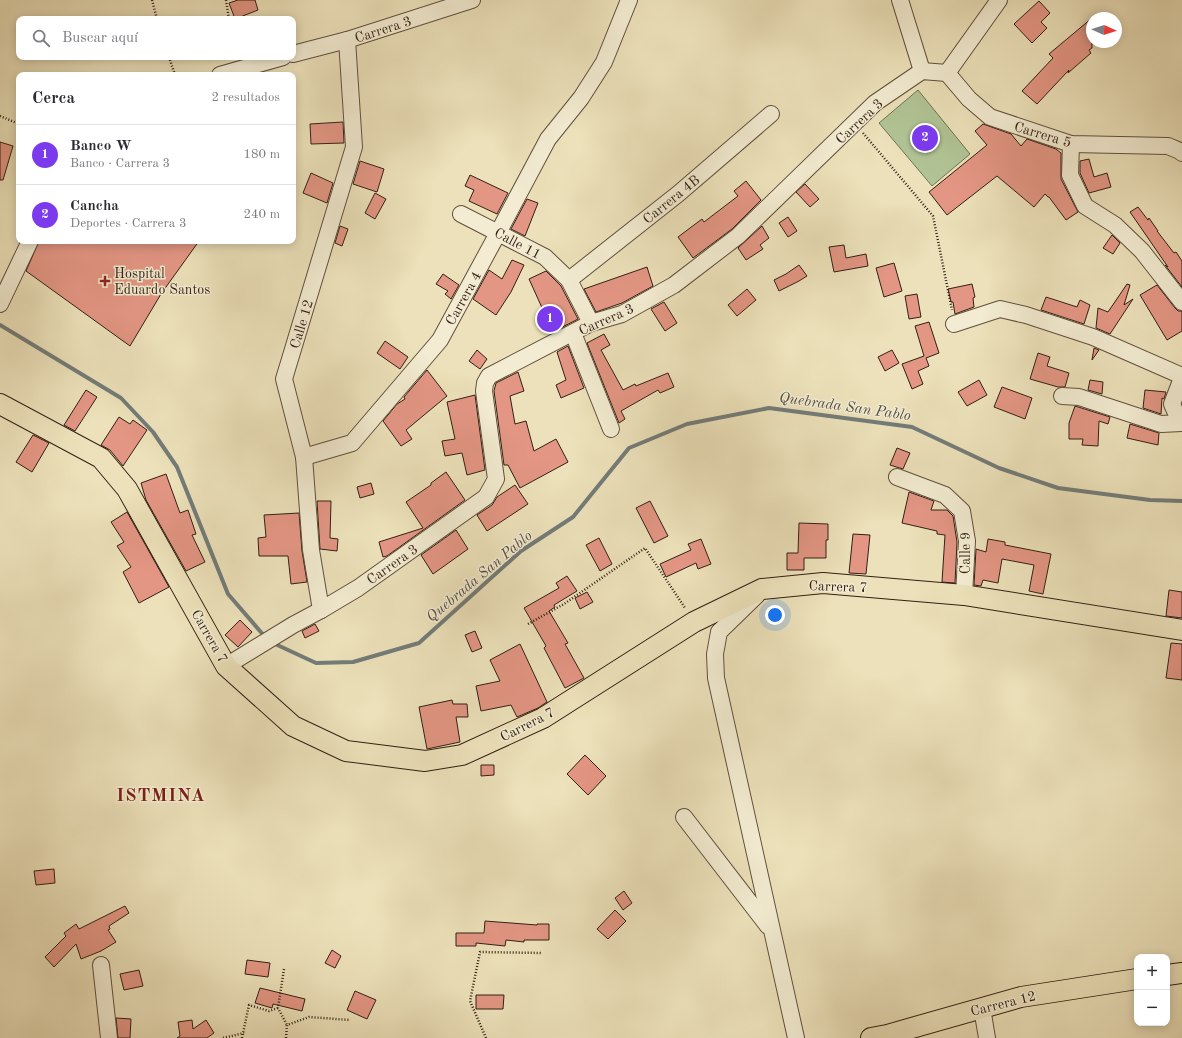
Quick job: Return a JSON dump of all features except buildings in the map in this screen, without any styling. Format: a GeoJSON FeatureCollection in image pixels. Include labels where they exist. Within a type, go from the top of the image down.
{"type":"FeatureCollection","features":[{"type":"Feature","properties":{"kind":"main road","name":"Carrera 7"},"geometry":{"type":"LineString","coordinates":[[0,404],[101,458],[127,489],[226,666],[293,726],[346,751],[425,761],[462,755],[543,718],[694,622],[762,589],[823,583],[964,595],[1182,630]]}},
{"type":"Feature","properties":{"kind":"main road"},"geometry":{"type":"LineString","coordinates":[[1170,975],[1182,973]]}},
{"type":"Feature","properties":{"kind":"main road","name":"Carrera 12"},"geometry":{"type":"LineString","coordinates":[[871,1038],[887,1035],[1021,997],[1134,979]]}},
{"type":"Feature","properties":{"kind":"street","name":"Carrera 3"},"geometry":{"type":"LineString","coordinates":[[296,53],[347,40],[472,0]]}},
{"type":"Feature","properties":{"kind":"street","name":"Carrera 4"},"geometry":{"type":"LineString","coordinates":[[304,457],[352,443],[440,340],[548,139],[581,98],[604,62],[629,0]]}},
{"type":"Feature","properties":{"kind":"street"},"geometry":{"type":"LineString","coordinates":[[900,0],[922,71],[947,73],[999,0]]}},
{"type":"Feature","properties":{"kind":"street","name":"Calle 12"},"geometry":{"type":"LineString","coordinates":[[321,610],[311,550],[304,457],[284,379],[354,147],[347,40]]}},
{"type":"Feature","properties":{"kind":"street"},"geometry":{"type":"LineString","coordinates":[[230,72],[272,60]]}},
{"type":"Feature","properties":{"kind":"street","name":"Carrera 3"},"geometry":{"type":"LineString","coordinates":[[226,666],[293,625],[358,588],[486,497],[496,479],[484,391],[485,383],[489,376],[591,324],[622,314],[674,285],[738,236],[876,103],[922,71]]}},
{"type":"Feature","properties":{"kind":"street","name":"Carrera 5"},"geometry":{"type":"LineString","coordinates":[[947,73],[968,99],[990,117],[1072,144],[1168,146],[1182,153]]}},
{"type":"Feature","properties":{"kind":"street","name":"Carrera 4B"},"geometry":{"type":"LineString","coordinates":[[569,280],[678,194],[771,114]]}},
{"type":"Feature","properties":{"kind":"street"},"geometry":{"type":"LineString","coordinates":[[1072,144],[1070,175],[1085,206],[1115,225],[1142,250],[1182,302]]}},
{"type":"Feature","properties":{"kind":"street","name":"Calle 11"},"geometry":{"type":"LineString","coordinates":[[461,214],[545,257],[569,280],[591,324]]}},
{"type":"Feature","properties":{"kind":"street"},"geometry":{"type":"LineString","coordinates":[[0,304],[29,244]]}},
{"type":"Feature","properties":{"kind":"street"},"geometry":{"type":"LineString","coordinates":[[954,324],[1000,309],[1026,315],[1093,337],[1182,377],[1172,404],[1181,423],[1161,424],[1079,397],[1062,396]]}},
{"type":"Feature","properties":{"kind":"street"},"geometry":{"type":"LineString","coordinates":[[573,333],[611,429]]}},
{"type":"Feature","properties":{"kind":"street","name":"Calle 9"},"geometry":{"type":"LineString","coordinates":[[897,477],[946,495],[962,511],[967,541],[964,595]]}},
{"type":"Feature","properties":{"kind":"street"},"geometry":{"type":"LineString","coordinates":[[762,589],[719,632],[715,654],[716,678],[796,1038]]}},
{"type":"Feature","properties":{"kind":"street"},"geometry":{"type":"LineString","coordinates":[[684,817],[771,931]]}},
{"type":"Feature","properties":{"kind":"street"},"geometry":{"type":"LineString","coordinates":[[100,966],[109,1038]]}},
{"type":"Feature","properties":{"kind":"street"},"geometry":{"type":"LineString","coordinates":[[982,1008],[987,1038]]}},
{"type":"Feature","properties":{"kind":"path"},"geometry":{"type":"LineString","coordinates":[[152,0],[156,16]]}},
{"type":"Feature","properties":{"kind":"path"},"geometry":{"type":"LineString","coordinates":[[226,0],[229,16]]}},
{"type":"Feature","properties":{"kind":"path"},"geometry":{"type":"LineString","coordinates":[[170,60],[174,72]]}},
{"type":"Feature","properties":{"kind":"path"},"geometry":{"type":"LineString","coordinates":[[0,116],[16,123]]}},
{"type":"Feature","properties":{"kind":"path"},"geometry":{"type":"LineString","coordinates":[[855,123],[933,216],[954,324]]}},
{"type":"Feature","properties":{"kind":"path"},"geometry":{"type":"LineString","coordinates":[[528,624],[564,604],[645,548],[694,622]]}},
{"type":"Feature","properties":{"kind":"path"},"geometry":{"type":"LineString","coordinates":[[486,1038],[470,1001],[480,952],[542,953]]}},
{"type":"Feature","properties":{"kind":"path"},"geometry":{"type":"LineString","coordinates":[[284,968],[278,1008],[287,1025],[286,1038]]}},
{"type":"Feature","properties":{"kind":"path"},"geometry":{"type":"LineString","coordinates":[[242,1038],[250,1005],[269,1011],[278,1008]]}},
{"type":"Feature","properties":{"kind":"path"},"geometry":{"type":"LineString","coordinates":[[287,1025],[309,1017],[350,1020]]}},
{"type":"Feature","properties":{"kind":"path"},"geometry":{"type":"LineString","coordinates":[[222,1038],[244,1033]]}},
{"type":"Feature","properties":{"kind":"green space"},"geometry":{"type":"Polygon","coordinates":[[[918,90],[970,154],[932,186],[879,123],[918,90]]]}},
{"type":"Feature","properties":{"kind":"waterway","name":"Quebrada San Pablo"},"geometry":{"type":"LineString","coordinates":[[0,325],[121,398],[153,432],[177,467],[228,594],[266,638]]}},
{"type":"Feature","properties":{"kind":"waterway","name":"Quebrada San Pablo"},"geometry":{"type":"LineString","coordinates":[[273,643],[316,663],[353,662],[419,643],[521,551],[573,517],[629,448],[687,424],[769,408],[912,427],[999,468],[1058,488],[1150,500],[1182,501]]}},
{"type":"Feature","properties":{"kind":"place","name":"Cancha"},"geometry":{"type":"Point","coordinates":[925,138]}},
{"type":"Feature","properties":{"kind":"place","name":"Hospital Eduardo Santos"},"geometry":{"type":"Point","coordinates":[105,281]}},
{"type":"Feature","properties":{"kind":"place","name":"Banco W"},"geometry":{"type":"Point","coordinates":[550,319]}},
{"type":"Feature","properties":{"kind":"district","name":"ISTMINA"},"geometry":{"type":"Point","coordinates":[161,795]}}]}
